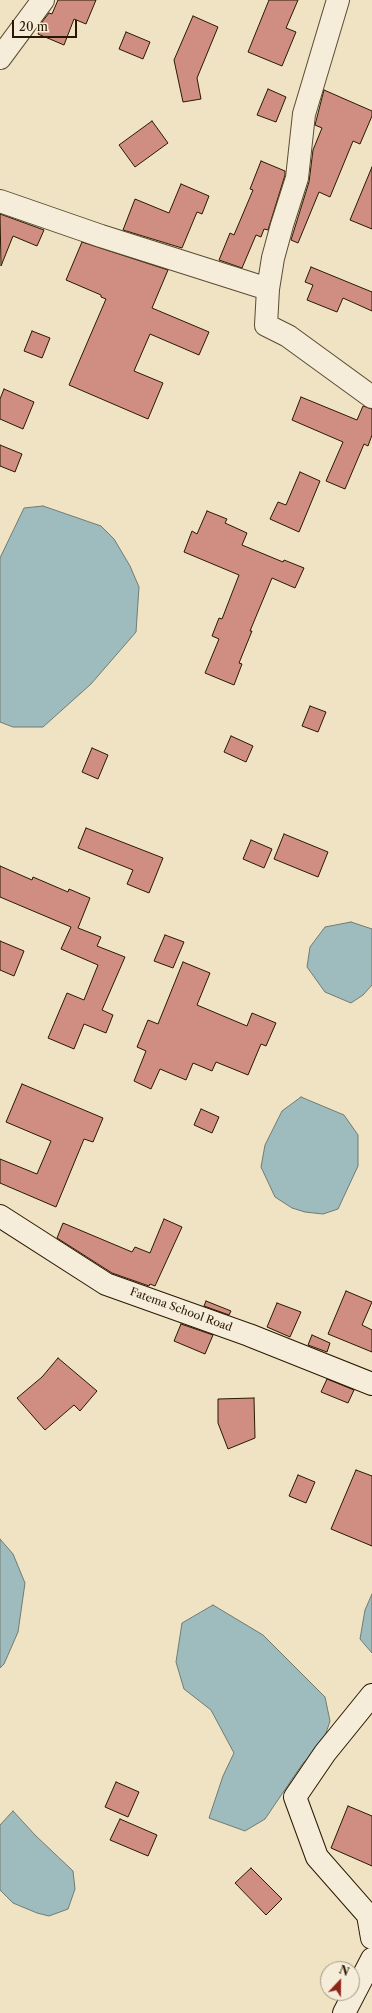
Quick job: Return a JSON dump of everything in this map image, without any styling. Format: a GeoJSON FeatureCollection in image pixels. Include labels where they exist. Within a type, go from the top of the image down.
{"type":"FeatureCollection","features":[{"type":"Feature","properties":{"kind":"street"},"geometry":{"type":"LineString","coordinates":[[0,58],[43,0]]}},
{"type":"Feature","properties":{"kind":"street"},"geometry":{"type":"LineString","coordinates":[[338,0],[304,114],[297,178],[273,258],[268,289],[266,325],[288,336],[372,397]]}},
{"type":"Feature","properties":{"kind":"street"},"geometry":{"type":"LineString","coordinates":[[0,201],[101,236],[268,289]]}},
{"type":"Feature","properties":{"kind":"street","name":"Fatema School Road"},"geometry":{"type":"LineString","coordinates":[[0,1216],[106,1284],[249,1335],[372,1384]]}},
{"type":"Feature","properties":{"kind":"street"},"geometry":{"type":"LineString","coordinates":[[372,1695],[325,1754],[295,1797],[317,1857],[368,1915],[372,1938]]}},
{"type":"Feature","properties":{"kind":"street"},"geometry":{"type":"LineString","coordinates":[[344,2013],[372,1959]]}},
{"type":"Feature","properties":{"kind":"water"},"geometry":{"type":"Polygon","coordinates":[[[43,506],[101,526],[114,539],[130,566],[139,587],[136,632],[91,684],[43,727],[13,727],[0,722],[0,558],[24,508],[43,506]]]}},
{"type":"Feature","properties":{"kind":"water"},"geometry":{"type":"Polygon","coordinates":[[[351,922],[372,929],[372,985],[363,995],[351,1003],[325,992],[307,967],[310,947],[325,927],[351,922]]]}},
{"type":"Feature","properties":{"kind":"water"},"geometry":{"type":"Polygon","coordinates":[[[301,1097],[344,1115],[358,1135],[358,1166],[338,1209],[323,1214],[305,1212],[292,1208],[275,1197],[261,1167],[265,1145],[282,1111],[301,1097]]]}},
{"type":"Feature","properties":{"kind":"water"},"geometry":{"type":"Polygon","coordinates":[[[0,1539],[13,1554],[25,1583],[18,1632],[4,1664],[0,1668],[0,1539]]]}},
{"type":"Feature","properties":{"kind":"water"},"geometry":{"type":"Polygon","coordinates":[[[372,1594],[372,1653],[360,1639],[365,1610],[372,1594]]]}},
{"type":"Feature","properties":{"kind":"water"},"geometry":{"type":"Polygon","coordinates":[[[213,1605],[263,1635],[325,1697],[330,1721],[321,1748],[303,1763],[265,1819],[245,1831],[209,1818],[223,1776],[234,1753],[211,1710],[184,1689],[176,1662],[182,1623],[213,1605]]]}},
{"type":"Feature","properties":{"kind":"water"},"geometry":{"type":"Polygon","coordinates":[[[13,1811],[35,1835],[73,1871],[75,1889],[68,1909],[49,1916],[37,1913],[13,1903],[0,1890],[0,1825],[13,1811]]]}},
{"type":"Feature","properties":{"kind":"building"},"geometry":{"type":"Polygon","coordinates":[[[58,0],[96,0],[86,24],[74,19],[64,45],[38,34],[42,22],[49,13],[52,14],[58,0]]]}},
{"type":"Feature","properties":{"kind":"building"},"geometry":{"type":"Polygon","coordinates":[[[269,0],[298,0],[286,28],[296,32],[282,66],[248,52],[269,0]]]}},
{"type":"Feature","properties":{"kind":"building"},"geometry":{"type":"Polygon","coordinates":[[[193,16],[218,27],[197,78],[201,99],[183,102],[174,60],[193,16]]]}},
{"type":"Feature","properties":{"kind":"building"},"geometry":{"type":"Polygon","coordinates":[[[126,32],[150,42],[143,59],[119,49],[126,32]]]}},
{"type":"Feature","properties":{"kind":"building"},"geometry":{"type":"Polygon","coordinates":[[[268,89],[286,97],[276,122],[257,115],[268,89]]]}},
{"type":"Feature","properties":{"kind":"building"},"geometry":{"type":"Polygon","coordinates":[[[324,90],[372,111],[372,116],[360,144],[353,141],[330,197],[319,192],[298,243],[291,240],[309,182],[313,150],[322,128],[315,125],[324,90]]]}},
{"type":"Feature","properties":{"kind":"building"},"geometry":{"type":"Polygon","coordinates":[[[152,121],[168,143],[135,167],[119,145],[152,121]]]}},
{"type":"Feature","properties":{"kind":"building"},"geometry":{"type":"Polygon","coordinates":[[[261,161],[285,171],[285,175],[268,230],[264,229],[261,237],[256,235],[242,268],[219,260],[230,233],[234,235],[253,190],[250,189],[261,161]]]}},
{"type":"Feature","properties":{"kind":"building"},"geometry":{"type":"Polygon","coordinates":[[[372,167],[372,229],[350,220],[372,167]]]}},
{"type":"Feature","properties":{"kind":"building"},"geometry":{"type":"Polygon","coordinates":[[[181,184],[209,196],[202,214],[197,212],[182,248],[123,230],[135,199],[169,213],[181,184]]]}},
{"type":"Feature","properties":{"kind":"building"},"geometry":{"type":"Polygon","coordinates":[[[0,214],[44,230],[37,246],[13,236],[1,266],[0,214]]]}},
{"type":"Feature","properties":{"kind":"building"},"geometry":{"type":"Polygon","coordinates":[[[82,242],[168,270],[152,308],[209,332],[199,355],[150,334],[134,371],[163,383],[148,419],[69,385],[106,299],[101,297],[101,295],[66,280],[82,242]]]}},
{"type":"Feature","properties":{"kind":"building"},"geometry":{"type":"Polygon","coordinates":[[[311,267],[372,292],[372,311],[343,298],[337,312],[307,300],[313,285],[305,282],[311,267]]]}},
{"type":"Feature","properties":{"kind":"building"},"geometry":{"type":"Polygon","coordinates":[[[32,331],[50,338],[42,358],[24,351],[32,331]]]}},
{"type":"Feature","properties":{"kind":"building"},"geometry":{"type":"Polygon","coordinates":[[[4,389],[34,402],[23,429],[0,419],[0,399],[4,389]]]}},
{"type":"Feature","properties":{"kind":"building"},"geometry":{"type":"Polygon","coordinates":[[[301,397],[357,420],[363,406],[372,409],[372,435],[368,446],[364,444],[345,489],[326,481],[343,442],[292,420],[301,397]]]}},
{"type":"Feature","properties":{"kind":"building"},"geometry":{"type":"Polygon","coordinates":[[[0,445],[22,454],[15,472],[0,466],[0,445]]]}},
{"type":"Feature","properties":{"kind":"building"},"geometry":{"type":"Polygon","coordinates":[[[300,472],[320,481],[299,532],[270,519],[278,502],[286,505],[300,472]]]}},
{"type":"Feature","properties":{"kind":"building"},"geometry":{"type":"Polygon","coordinates":[[[207,511],[227,519],[225,523],[247,533],[242,545],[283,562],[284,560],[304,568],[295,588],[272,578],[250,631],[252,631],[239,663],[242,664],[234,685],[205,673],[219,639],[212,636],[219,618],[222,619],[239,575],[184,552],[192,531],[197,534],[207,511]]]}},
{"type":"Feature","properties":{"kind":"building"},"geometry":{"type":"Polygon","coordinates":[[[310,706],[326,712],[318,732],[302,726],[310,706]]]}},
{"type":"Feature","properties":{"kind":"building"},"geometry":{"type":"Polygon","coordinates":[[[231,736],[253,746],[246,762],[224,752],[231,736]]]}},
{"type":"Feature","properties":{"kind":"building"},"geometry":{"type":"Polygon","coordinates":[[[92,748],[108,755],[98,779],[82,772],[92,748]]]}},
{"type":"Feature","properties":{"kind":"building"},"geometry":{"type":"Polygon","coordinates":[[[86,828],[163,858],[149,893],[127,884],[133,870],[78,848],[86,828]]]}},
{"type":"Feature","properties":{"kind":"building"},"geometry":{"type":"Polygon","coordinates":[[[284,834],[328,852],[318,877],[274,859],[284,834]]]}},
{"type":"Feature","properties":{"kind":"building"},"geometry":{"type":"Polygon","coordinates":[[[251,840],[272,849],[264,868],[243,859],[251,840]]]}},
{"type":"Feature","properties":{"kind":"building"},"geometry":{"type":"Polygon","coordinates":[[[0,866],[32,880],[33,877],[68,892],[69,889],[90,898],[78,928],[101,937],[97,946],[125,957],[102,1010],[113,1015],[106,1033],[84,1024],[74,1049],[48,1038],[67,993],[84,1000],[98,965],[61,949],[71,927],[0,897],[0,866]]]}},
{"type":"Feature","properties":{"kind":"building"},"geometry":{"type":"Polygon","coordinates":[[[165,935],[184,942],[173,968],[154,961],[165,935]]]}},
{"type":"Feature","properties":{"kind":"building"},"geometry":{"type":"Polygon","coordinates":[[[0,941],[24,951],[14,976],[0,970],[0,941]]]}},
{"type":"Feature","properties":{"kind":"building"},"geometry":{"type":"Polygon","coordinates":[[[183,962],[210,973],[197,1005],[247,1026],[252,1013],[276,1023],[266,1046],[261,1044],[248,1075],[216,1062],[212,1071],[193,1063],[186,1080],[160,1069],[151,1089],[134,1081],[146,1051],[137,1047],[148,1020],[158,1024],[183,962]]]}},
{"type":"Feature","properties":{"kind":"building"},"geometry":{"type":"Polygon","coordinates":[[[22,1084],[103,1118],[93,1142],[84,1139],[56,1207],[0,1183],[0,1159],[37,1174],[51,1141],[6,1122],[22,1084]]]}},
{"type":"Feature","properties":{"kind":"building"},"geometry":{"type":"Polygon","coordinates":[[[201,1109],[219,1117],[212,1133],[194,1125],[201,1109]]]}},
{"type":"Feature","properties":{"kind":"building"},"geometry":{"type":"Polygon","coordinates":[[[164,1219],[182,1227],[155,1286],[150,1284],[149,1286],[112,1273],[57,1238],[63,1223],[132,1252],[135,1247],[150,1253],[164,1219]]]}},
{"type":"Feature","properties":{"kind":"building"},"geometry":{"type":"Polygon","coordinates":[[[346,1291],[372,1302],[362,1325],[372,1330],[372,1352],[328,1334],[346,1291]]]}},
{"type":"Feature","properties":{"kind":"building"},"geometry":{"type":"Polygon","coordinates":[[[206,1301],[231,1311],[229,1315],[204,1306],[206,1301]]]}},
{"type":"Feature","properties":{"kind":"building"},"geometry":{"type":"Polygon","coordinates":[[[277,1303],[301,1312],[290,1337],[267,1327],[277,1303]]]}},
{"type":"Feature","properties":{"kind":"building"},"geometry":{"type":"Polygon","coordinates":[[[181,1324],[213,1335],[205,1354],[174,1341],[181,1324]]]}},
{"type":"Feature","properties":{"kind":"building"},"geometry":{"type":"Polygon","coordinates":[[[312,1335],[330,1343],[327,1352],[308,1345],[312,1335]]]}},
{"type":"Feature","properties":{"kind":"building"},"geometry":{"type":"Polygon","coordinates":[[[58,1358],[97,1391],[80,1411],[74,1405],[45,1430],[17,1398],[42,1377],[58,1358]]]}},
{"type":"Feature","properties":{"kind":"building"},"geometry":{"type":"Polygon","coordinates":[[[327,1379],[354,1390],[348,1403],[321,1392],[327,1379]]]}},
{"type":"Feature","properties":{"kind":"building"},"geometry":{"type":"Polygon","coordinates":[[[254,1398],[255,1438],[228,1449],[218,1423],[218,1399],[254,1398]]]}},
{"type":"Feature","properties":{"kind":"building"},"geometry":{"type":"Polygon","coordinates":[[[356,1470],[372,1476],[372,1546],[331,1529],[356,1470]]]}},
{"type":"Feature","properties":{"kind":"building"},"geometry":{"type":"Polygon","coordinates":[[[298,1475],[315,1482],[306,1503],[289,1496],[298,1475]]]}},
{"type":"Feature","properties":{"kind":"building"},"geometry":{"type":"Polygon","coordinates":[[[116,1782],[139,1792],[128,1817],[105,1807],[116,1782]]]}},
{"type":"Feature","properties":{"kind":"building"},"geometry":{"type":"Polygon","coordinates":[[[348,1806],[372,1816],[372,1866],[331,1848],[348,1806]]]}},
{"type":"Feature","properties":{"kind":"building"},"geometry":{"type":"Polygon","coordinates":[[[120,1819],[157,1835],[148,1856],[110,1840],[120,1819]]]}},
{"type":"Feature","properties":{"kind":"building"},"geometry":{"type":"Polygon","coordinates":[[[251,1868],[282,1899],[266,1915],[235,1883],[251,1868]]]}}]}
